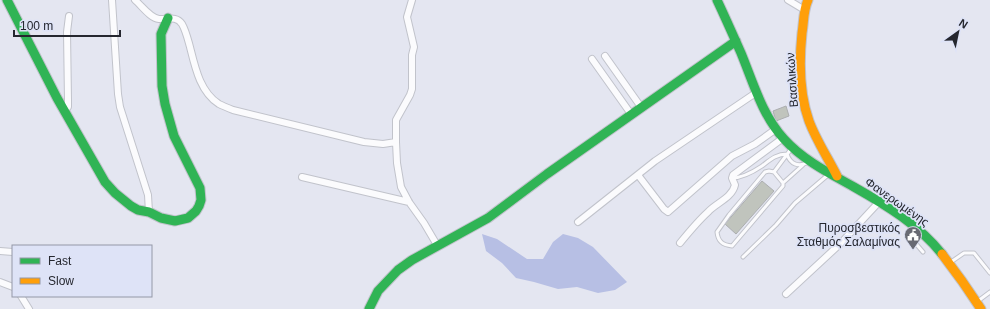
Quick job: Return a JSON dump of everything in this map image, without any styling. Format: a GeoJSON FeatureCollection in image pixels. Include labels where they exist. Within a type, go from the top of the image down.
{"type":"FeatureCollection","features":[{"type":"Feature","properties":{"kind":"street"},"geometry":{"type":"LineString","coordinates":[[7,0],[57,98],[98,169],[115,193],[138,210],[149,212],[161,218],[175,221],[188,218],[196,211],[201,200],[200,188],[174,136],[165,104],[162,86],[161,34],[168,18]]}},
{"type":"Feature","properties":{"kind":"street"},"geometry":{"type":"LineString","coordinates":[[112,0],[120,107],[148,196],[149,212]]}},
{"type":"Feature","properties":{"kind":"street"},"geometry":{"type":"LineString","coordinates":[[135,0],[155,18],[174,18],[182,23],[197,73],[202,84],[212,99],[219,104],[233,110],[364,142],[383,144],[396,142]]}},
{"type":"Feature","properties":{"kind":"street"},"geometry":{"type":"LineString","coordinates":[[412,0],[407,17],[414,47],[412,55],[412,89],[396,120],[396,163],[401,187],[408,202],[424,223],[437,245]]}},
{"type":"Feature","properties":{"kind":"street","name":"Φανερωμένης"},"geometry":{"type":"LineString","coordinates":[[717,0],[757,92],[776,129],[790,150],[807,163],[834,175],[879,202],[927,237],[949,263],[978,305]]}},
{"type":"Feature","properties":{"kind":"street"},"geometry":{"type":"LineString","coordinates":[[788,0],[803,9],[808,0]]}},
{"type":"Feature","properties":{"kind":"street","name":"Βασιλικών"},"geometry":{"type":"LineString","coordinates":[[803,9],[804,24],[801,53],[803,101],[809,121],[834,175]]}},
{"type":"Feature","properties":{"kind":"street"},"geometry":{"type":"LineString","coordinates":[[64,110],[68,107],[67,32],[69,16]]}},
{"type":"Feature","properties":{"kind":"street"},"geometry":{"type":"LineString","coordinates":[[369,309],[382,287],[398,270],[437,245],[488,218],[631,114],[736,41]]}},
{"type":"Feature","properties":{"kind":"street"},"geometry":{"type":"LineString","coordinates":[[605,56],[641,107]]}},
{"type":"Feature","properties":{"kind":"street"},"geometry":{"type":"LineString","coordinates":[[592,59],[631,114]]}},
{"type":"Feature","properties":{"kind":"street"},"geometry":{"type":"LineString","coordinates":[[578,222],[687,139],[757,92]]}},
{"type":"Feature","properties":{"kind":"street"},"geometry":{"type":"LineString","coordinates":[[638,175],[664,209],[668,212],[732,156],[755,144],[776,129]]}},
{"type":"Feature","properties":{"kind":"street"},"geometry":{"type":"LineString","coordinates":[[680,242],[709,210],[719,204],[733,190],[735,185],[732,178],[733,175],[783,138]]}},
{"type":"Feature","properties":{"kind":"street"},"geometry":{"type":"LineString","coordinates":[[302,177],[408,202]]}},
{"type":"Feature","properties":{"kind":"street"},"geometry":{"type":"LineString","coordinates":[[786,294],[840,244],[879,202]]}},
{"type":"Feature","properties":{"kind":"street"},"geometry":{"type":"LineString","coordinates":[[0,250],[12,252]]}},
{"type":"Feature","properties":{"kind":"street"},"geometry":{"type":"LineString","coordinates":[[0,282],[12,287]]}},
{"type":"Feature","properties":{"kind":"street"},"geometry":{"type":"LineString","coordinates":[[22,297],[29,309]]}},
{"type":"Feature","properties":{"kind":"lane"},"geometry":{"type":"LineString","coordinates":[[774,172],[790,150]]}},
{"type":"Feature","properties":{"kind":"lane"},"geometry":{"type":"LineString","coordinates":[[732,178],[744,176],[760,168],[775,156],[790,150]]}},
{"type":"Feature","properties":{"kind":"lane"},"geometry":{"type":"LineString","coordinates":[[783,184],[774,172],[769,170],[765,172],[729,215],[717,232],[718,238],[721,242],[732,246],[783,186],[783,184],[807,163]]}},
{"type":"Feature","properties":{"kind":"lane"},"geometry":{"type":"LineString","coordinates":[[743,258],[795,204],[834,175]]}},
{"type":"Feature","properties":{"kind":"lane"},"geometry":{"type":"LineString","coordinates":[[912,225],[912,238],[923,252]]}},
{"type":"Feature","properties":{"kind":"lane"},"geometry":{"type":"LineString","coordinates":[[949,263],[964,253],[974,253],[990,273]]}},
{"type":"Feature","properties":{"kind":"lane"},"geometry":{"type":"LineString","coordinates":[[978,305],[990,292]]}},
{"type":"Feature","properties":{"kind":"shaded area"},"geometry":{"type":"Polygon","coordinates":[[[482,234],[497,239],[527,259],[543,259],[553,242],[563,234],[578,238],[593,247],[627,282],[615,290],[598,293],[577,287],[558,289],[516,278],[502,263],[486,251],[482,234]]]}},
{"type":"Feature","properties":{"kind":"building"},"geometry":{"type":"Polygon","coordinates":[[[786,106],[789,116],[776,121],[773,111],[786,106]]]}},
{"type":"Feature","properties":{"kind":"building"},"geometry":{"type":"Polygon","coordinates":[[[762,181],[774,191],[736,234],[725,224],[762,181]]]}},
{"type":"Feature","properties":{"kind":"traffic: fast"},"geometry":{"type":"LineString","coordinates":[[7,0],[57,98],[105,182],[115,193],[138,210],[149,212],[161,218],[175,221],[188,218],[196,211],[201,200],[200,188],[174,136],[165,104],[162,86],[161,34],[168,18]]}},
{"type":"Feature","properties":{"kind":"traffic: fast"},"geometry":{"type":"LineString","coordinates":[[717,0],[764,109],[776,130],[791,147],[817,166],[901,216],[923,234],[942,254]]}},
{"type":"Feature","properties":{"kind":"traffic: fast"},"geometry":{"type":"LineString","coordinates":[[369,309],[378,291],[398,270],[412,260],[488,218],[547,174],[736,41]]}},
{"type":"Feature","properties":{"kind":"traffic: slow"},"geometry":{"type":"LineString","coordinates":[[808,0],[804,12],[800,55],[803,100],[812,128],[837,176]]}},
{"type":"Feature","properties":{"kind":"traffic: slow"},"geometry":{"type":"LineString","coordinates":[[942,254],[981,309]]}},
{"type":"Feature","properties":{"kind":"place","name":"Πυροσβεστικός Σταθμός Σαλαμίνας"},"geometry":{"type":"Point","coordinates":[913,250]}}]}
